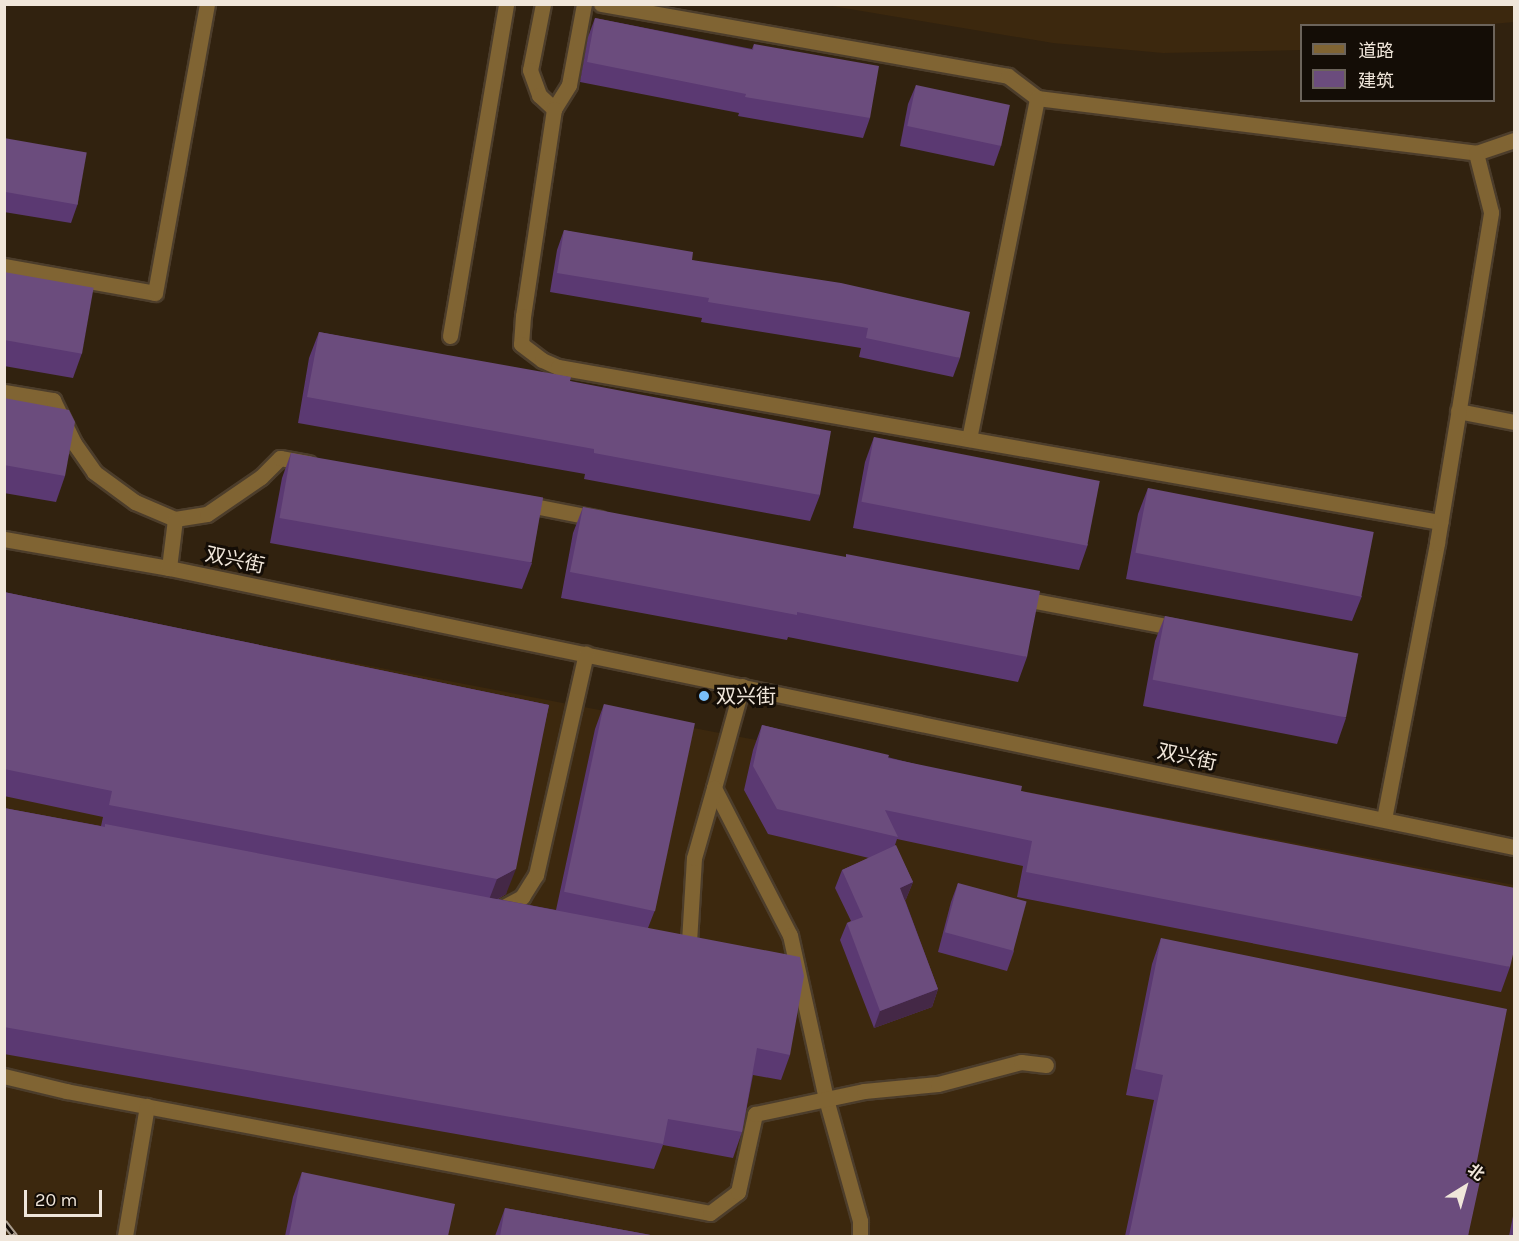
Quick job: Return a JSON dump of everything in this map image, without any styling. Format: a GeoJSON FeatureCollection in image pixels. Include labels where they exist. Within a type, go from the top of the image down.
{"type":"FeatureCollection","features":[{"type":"Feature","properties":{"kind":"street"},"geometry":{"type":"LineString","coordinates":[[4,266],[155,293],[207,4]]}},
{"type":"Feature","properties":{"kind":"street"},"geometry":{"type":"LineString","coordinates":[[450,336],[506,4]]}},
{"type":"Feature","properties":{"kind":"street"},"geometry":{"type":"LineString","coordinates":[[543,4],[530,70],[539,95],[554,109]]}},
{"type":"Feature","properties":{"kind":"street"},"geometry":{"type":"LineString","coordinates":[[584,4],[569,85],[554,109],[522,316],[521,344],[542,360],[558,367],[1440,522]]}},
{"type":"Feature","properties":{"kind":"street"},"geometry":{"type":"LineString","coordinates":[[601,4],[1008,76],[1037,98],[1476,153],[1515,140]]}},
{"type":"Feature","properties":{"kind":"street"},"geometry":{"type":"LineString","coordinates":[[969,439],[1037,98]]}},
{"type":"Feature","properties":{"kind":"street"},"geometry":{"type":"LineString","coordinates":[[1384,819],[1440,522],[1491,212],[1476,153]]}},
{"type":"Feature","properties":{"kind":"street"},"geometry":{"type":"LineString","coordinates":[[4,392],[53,400],[74,443],[94,472],[135,502],[176,519],[207,514],[244,490],[280,458],[327,466]]}},
{"type":"Feature","properties":{"kind":"street"},"geometry":{"type":"LineString","coordinates":[[1458,411],[1515,422]]}},
{"type":"Feature","properties":{"kind":"street"},"geometry":{"type":"LineString","coordinates":[[503,500],[621,522]]}},
{"type":"Feature","properties":{"kind":"street"},"geometry":{"type":"LineString","coordinates":[[169,568],[176,519]]}},
{"type":"Feature","properties":{"kind":"street","name":"双兴街"},"geometry":{"type":"LineString","coordinates":[[4,539],[169,568],[1515,847]]}},
{"type":"Feature","properties":{"kind":"street"},"geometry":{"type":"LineString","coordinates":[[1008,596],[1196,632]]}},
{"type":"Feature","properties":{"kind":"street"},"geometry":{"type":"LineString","coordinates":[[511,919],[483,914],[522,897],[536,875],[586,654]]}},
{"type":"Feature","properties":{"kind":"street"},"geometry":{"type":"LineString","coordinates":[[666,949],[689,942],[694,858],[742,686]]}},
{"type":"Feature","properties":{"kind":"street"},"geometry":{"type":"LineString","coordinates":[[714,788],[790,935],[826,1099],[860,1221],[860,1236]]}},
{"type":"Feature","properties":{"kind":"street"},"geometry":{"type":"LineString","coordinates":[[4,1076],[147,1106],[710,1214],[738,1192],[754,1114],[864,1091],[938,1084],[1021,1062],[1046,1065]]}},
{"type":"Feature","properties":{"kind":"street"},"geometry":{"type":"LineString","coordinates":[[125,1236],[147,1106]]}},
{"type":"Feature","properties":{"kind":"shaded area"},"geometry":{"type":"Polygon","coordinates":[[[1514,4],[1514,22],[1300,24],[1300,50],[1163,53],[1053,43],[826,5],[1514,4]]]}},
{"type":"Feature","properties":{"kind":"shaded area"},"geometry":{"type":"Polygon","coordinates":[[[4,596],[1514,885],[1514,1236],[5,1236],[4,596]]]}},
{"type":"Feature","properties":{"kind":"building"},"geometry":{"type":"Polygon","coordinates":[[[595,18],[753,50],[754,44],[879,66],[870,118],[745,97],[746,94],[587,62],[595,18]]]}},
{"type":"Feature","properties":{"kind":"building"},"geometry":{"type":"Polygon","coordinates":[[[916,85],[1010,105],[1001,146],[907,126],[916,85]]]}},
{"type":"Feature","properties":{"kind":"building"},"geometry":{"type":"Polygon","coordinates":[[[4,138],[87,153],[78,205],[4,192],[4,138]]]}},
{"type":"Feature","properties":{"kind":"building"},"geometry":{"type":"Polygon","coordinates":[[[564,230],[693,252],[692,260],[841,283],[970,312],[960,358],[866,338],[868,328],[708,302],[709,298],[557,273],[564,230]]]}},
{"type":"Feature","properties":{"kind":"building"},"geometry":{"type":"Polygon","coordinates":[[[4,272],[94,288],[82,354],[4,340],[4,272]]]}},
{"type":"Feature","properties":{"kind":"building"},"geometry":{"type":"Polygon","coordinates":[[[319,332],[571,377],[570,381],[831,431],[820,495],[594,453],[594,449],[307,397],[319,332]]]}},
{"type":"Feature","properties":{"kind":"building"},"geometry":{"type":"Polygon","coordinates":[[[4,398],[69,410],[75,422],[65,476],[4,465],[4,398]]]}},
{"type":"Feature","properties":{"kind":"building"},"geometry":{"type":"Polygon","coordinates":[[[874,437],[1100,481],[1087,546],[861,502],[874,437]]]}},
{"type":"Feature","properties":{"kind":"building"},"geometry":{"type":"Polygon","coordinates":[[[291,453],[543,497],[532,562],[280,518],[291,453]]]}},
{"type":"Feature","properties":{"kind":"building"},"geometry":{"type":"Polygon","coordinates":[[[1148,488],[1374,532],[1361,597],[1135,553],[1148,488]]]}},
{"type":"Feature","properties":{"kind":"building"},"geometry":{"type":"Polygon","coordinates":[[[583,507],[1040,591],[1027,657],[797,612],[797,615],[570,572],[583,507]]]}},
{"type":"Feature","properties":{"kind":"building"},"geometry":{"type":"Polygon","coordinates":[[[4,592],[549,705],[516,869],[497,879],[109,805],[112,791],[4,769],[4,592]]]}},
{"type":"Feature","properties":{"kind":"building"},"geometry":{"type":"Polygon","coordinates":[[[1165,616],[1358,654],[1346,717],[1153,680],[1165,616]]]}},
{"type":"Feature","properties":{"kind":"building"},"geometry":{"type":"Polygon","coordinates":[[[604,704],[695,723],[655,911],[564,892],[604,704]]]}},
{"type":"Feature","properties":{"kind":"building"},"geometry":{"type":"Polygon","coordinates":[[[762,725],[889,755],[888,758],[1022,786],[1021,791],[1515,888],[1515,946],[1510,967],[1026,872],[1032,841],[885,810],[898,837],[777,809],[753,766],[762,725]]]}},
{"type":"Feature","properties":{"kind":"building"},"geometry":{"type":"Polygon","coordinates":[[[4,808],[105,827],[105,824],[800,957],[804,976],[790,1055],[757,1048],[742,1132],[668,1119],[663,1144],[4,1027],[4,808]]]}},
{"type":"Feature","properties":{"kind":"building"},"geometry":{"type":"Polygon","coordinates":[[[896,845],[913,882],[900,888],[938,989],[880,1011],[847,923],[863,917],[842,870],[896,845]]]}},
{"type":"Feature","properties":{"kind":"building"},"geometry":{"type":"Polygon","coordinates":[[[958,883],[1027,901],[1013,951],[945,932],[958,883]]]}},
{"type":"Feature","properties":{"kind":"building"},"geometry":{"type":"Polygon","coordinates":[[[1161,938],[1507,1009],[1476,1166],[1483,1167],[1468,1236],[1129,1236],[1163,1075],[1135,1069],[1161,938]]]}},
{"type":"Feature","properties":{"kind":"building"},"geometry":{"type":"Polygon","coordinates":[[[302,1172],[455,1204],[448,1236],[289,1236],[302,1172]]]}},
{"type":"Feature","properties":{"kind":"building"},"geometry":{"type":"Polygon","coordinates":[[[505,1208],[656,1236],[500,1236],[505,1208]]]}},
{"type":"Feature","properties":{"kind":"railway"},"geometry":{"type":"LineString","coordinates":[[4,1222],[15,1236]]}},
{"type":"Feature","properties":{"kind":"place","name":"双兴街"},"geometry":{"type":"Point","coordinates":[704,696]}}]}
